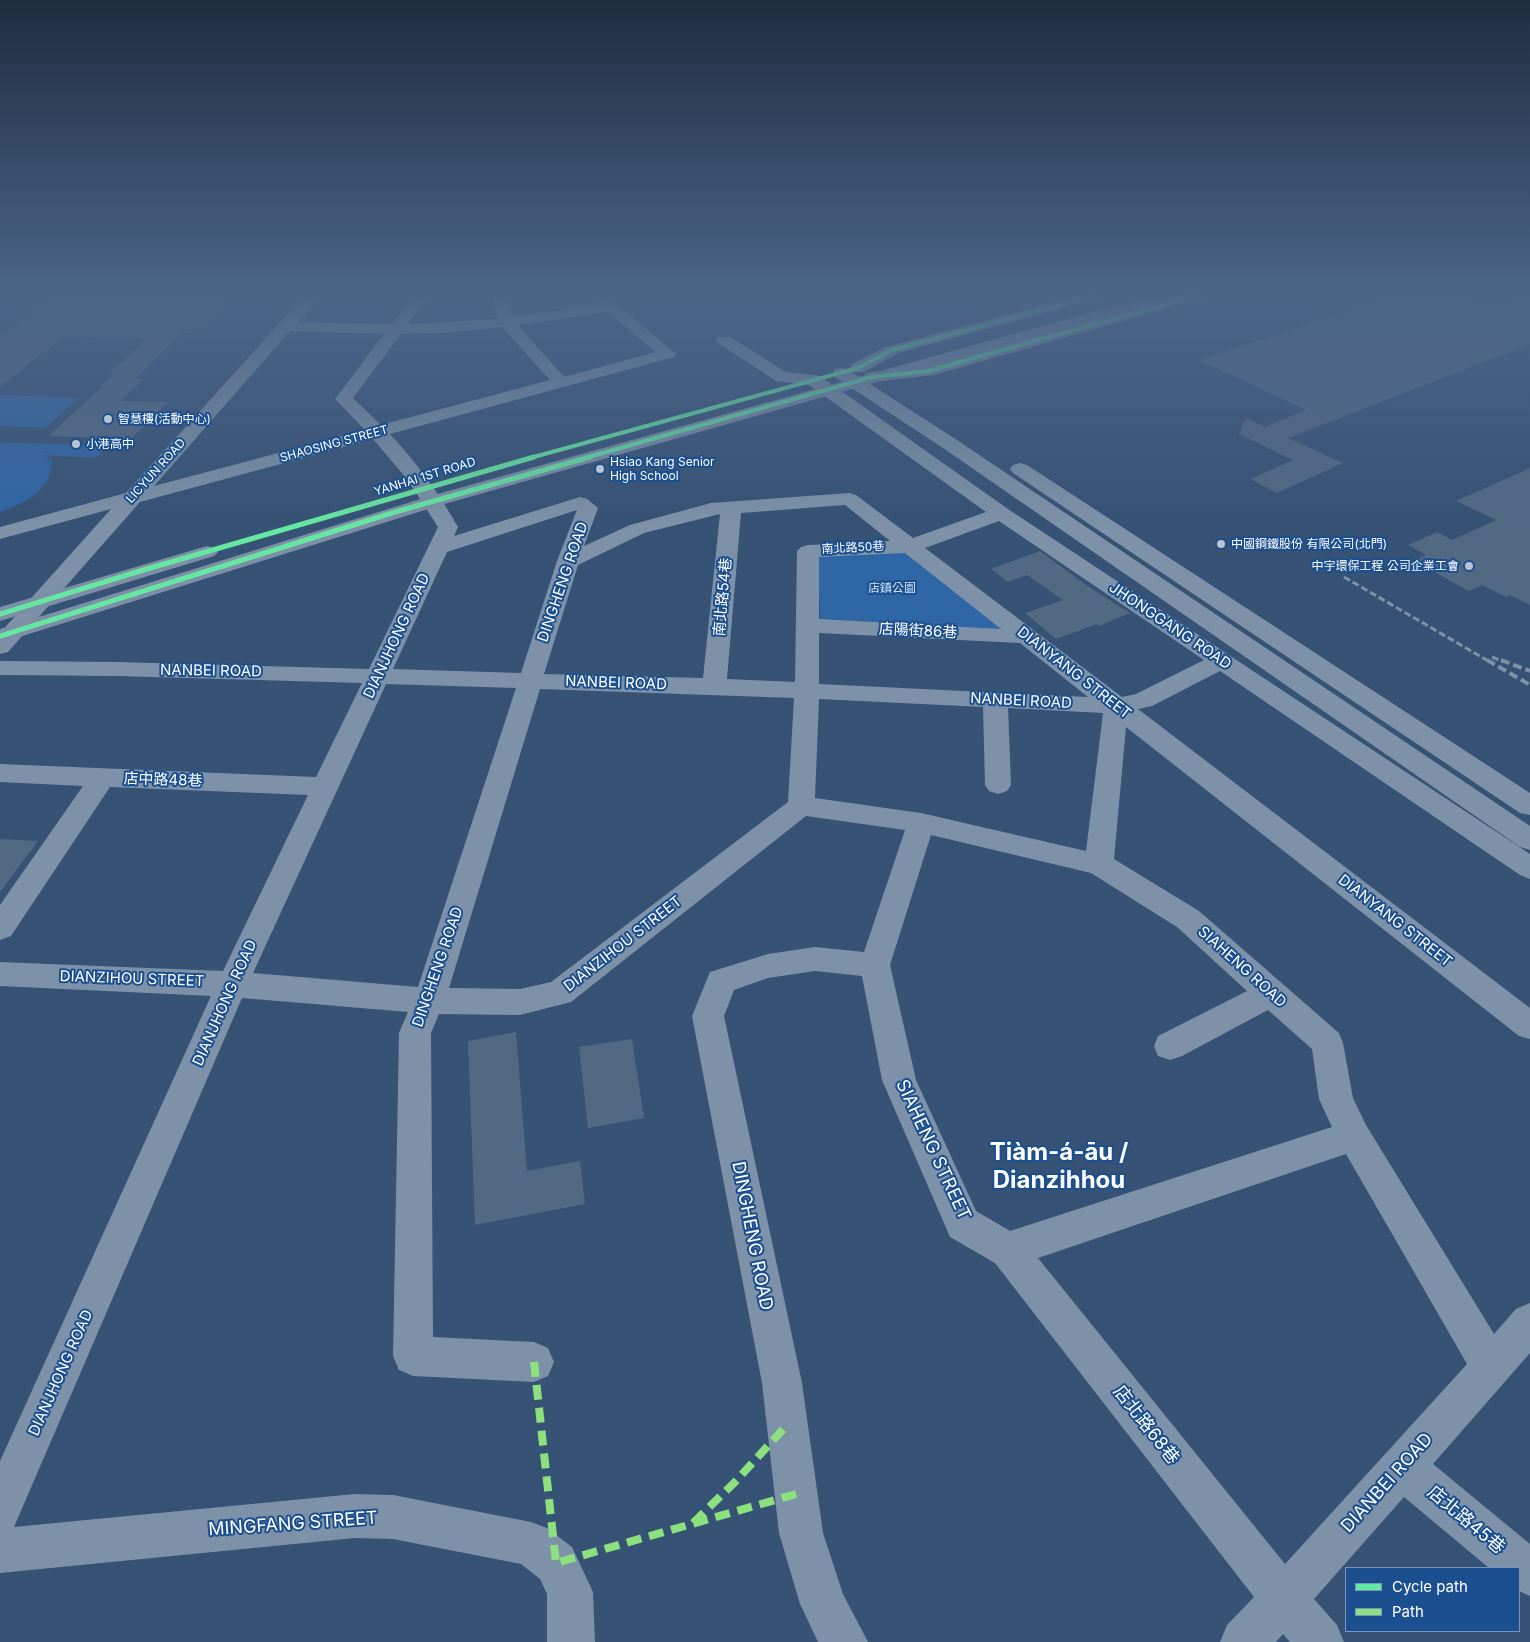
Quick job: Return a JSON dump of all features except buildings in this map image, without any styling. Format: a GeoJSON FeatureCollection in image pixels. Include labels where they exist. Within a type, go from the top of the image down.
{"type":"FeatureCollection","features":[{"type":"Feature","properties":{"kind":"main road"},"geometry":{"type":"LineString","coordinates":[[844,378],[862,373]]}},
{"type":"Feature","properties":{"kind":"main road"},"geometry":{"type":"LineString","coordinates":[[844,378],[865,373]]}},
{"type":"Feature","properties":{"kind":"main road","name":"YANHAI 1ST ROAD"},"geometry":{"type":"LineString","coordinates":[[40,602],[140,571],[430,494],[844,378]]}},
{"type":"Feature","properties":{"kind":"main road","name":"YANHAI 1ST ROAD"},"geometry":{"type":"LineString","coordinates":[[4,632],[430,494]]}},
{"type":"Feature","properties":{"kind":"street","name":"LICYUN ROAD"},"geometry":{"type":"LineString","coordinates":[[4,632],[40,602],[244,373]]}},
{"type":"Feature","properties":{"kind":"street"},"geometry":{"type":"LineString","coordinates":[[363,373],[344,399],[379,432],[430,494]]}},
{"type":"Feature","properties":{"kind":"street"},"geometry":{"type":"LineString","coordinates":[[552,373],[561,383]]}},
{"type":"Feature","properties":{"kind":"street","name":"SHAOSING STREET"},"geometry":{"type":"LineString","coordinates":[[0,534],[599,373]]}},
{"type":"Feature","properties":{"kind":"street"},"geometry":{"type":"LineString","coordinates":[[775,373],[782,377],[844,378],[908,373]]}},
{"type":"Feature","properties":{"kind":"street"},"geometry":{"type":"LineString","coordinates":[[844,378],[853,373]]}},
{"type":"Feature","properties":{"kind":"street"},"geometry":{"type":"LineString","coordinates":[[844,378],[984,445],[1530,806]]}},
{"type":"Feature","properties":{"kind":"street","name":"JHONGGANG ROAD"},"geometry":{"type":"LineString","coordinates":[[844,378],[1001,513],[1530,868]]}},
{"type":"Feature","properties":{"kind":"street","name":"JHONGGANG ROAD"},"geometry":{"type":"LineString","coordinates":[[844,378],[958,449],[1530,840]]}},
{"type":"Feature","properties":{"kind":"street","name":"DIANJHONG ROAD"},"geometry":{"type":"LineString","coordinates":[[0,1512],[232,984],[448,527],[430,494]]}},
{"type":"Feature","properties":{"kind":"street","name":"DIANYANG STREET"},"geometry":{"type":"LineString","coordinates":[[568,562],[637,529],[711,509],[849,499],[1530,1026]]}},
{"type":"Feature","properties":{"kind":"street","name":"DINGHENG ROAD"},"geometry":{"type":"LineString","coordinates":[[438,548],[580,503],[588,508],[568,562],[429,1001],[415,1033],[413,1356],[534,1362]]}},
{"type":"Feature","properties":{"kind":"street","name":"南北路54巷"},"geometry":{"type":"LineString","coordinates":[[714,686],[731,508]]}},
{"type":"Feature","properties":{"kind":"street","name":"南北路50巷"},"geometry":{"type":"LineString","coordinates":[[806,690],[808,551],[910,546],[1001,513]]}},
{"type":"Feature","properties":{"kind":"street","name":"店陽街86巷"},"geometry":{"type":"LineString","coordinates":[[807,625],[1029,637]]}},
{"type":"Feature","properties":{"kind":"street","name":"NANBEI ROAD"},"geometry":{"type":"LineString","coordinates":[[0,668],[379,675],[714,686],[1116,706],[1143,700],[1222,661]]}},
{"type":"Feature","properties":{"kind":"street"},"geometry":{"type":"LineString","coordinates":[[801,806],[806,690]]}},
{"type":"Feature","properties":{"kind":"street"},"geometry":{"type":"LineString","coordinates":[[995,699],[998,785]]}},
{"type":"Feature","properties":{"kind":"street"},"geometry":{"type":"LineString","coordinates":[[1098,864],[1116,706]]}},
{"type":"Feature","properties":{"kind":"street","name":"店中路48巷"},"geometry":{"type":"LineString","coordinates":[[0,773],[326,787]]}},
{"type":"Feature","properties":{"kind":"street"},"geometry":{"type":"LineString","coordinates":[[0,928],[103,777]]}},
{"type":"Feature","properties":{"kind":"street","name":"DIANZIHOU STREET"},"geometry":{"type":"LineString","coordinates":[[0,974],[232,984],[429,1001],[520,1002],[560,993],[801,806]]}},
{"type":"Feature","properties":{"kind":"street","name":"SIAHENG ROAD"},"geometry":{"type":"LineString","coordinates":[[801,806],[920,823],[1098,864],[1188,919],[1327,1043],[1336,1099],[1354,1136],[1491,1367]]}},
{"type":"Feature","properties":{"kind":"street","name":"SIAHENG STREET"},"geometry":{"type":"LineString","coordinates":[[920,823],[875,965],[899,1080],[963,1224],[1008,1250]]}},
{"type":"Feature","properties":{"kind":"street","name":"DINGHENG ROAD"},"geometry":{"type":"LineString","coordinates":[[844,1642],[824,1604],[801,1533],[782,1383],[708,1016],[721,981],[768,966],[815,960],[875,965]]}},
{"type":"Feature","properties":{"kind":"street"},"geometry":{"type":"LineString","coordinates":[[1170,1046],[1271,993]]}},
{"type":"Feature","properties":{"kind":"street"},"geometry":{"type":"LineString","coordinates":[[1008,1250],[1354,1136]]}},
{"type":"Feature","properties":{"kind":"street","name":"店北路68巷"},"geometry":{"type":"LineString","coordinates":[[1008,1250],[1284,1600],[1320,1642]]}},
{"type":"Feature","properties":{"kind":"street","name":"DIANBEI ROAD"},"geometry":{"type":"LineString","coordinates":[[1244,1642],[1284,1600],[1401,1466],[1530,1324]]}},
{"type":"Feature","properties":{"kind":"street","name":"店北路45巷"},"geometry":{"type":"LineString","coordinates":[[1401,1466],[1530,1573]]}},
{"type":"Feature","properties":{"kind":"street","name":"MINGFANG STREET"},"geometry":{"type":"LineString","coordinates":[[0,1551],[356,1516],[393,1517],[531,1544],[556,1563],[570,1592],[571,1642]]}},
{"type":"Feature","properties":{"kind":"green space"},"geometry":{"type":"Polygon","coordinates":[[[0,395],[79,398],[45,428],[0,426],[0,395]]]}},
{"type":"Feature","properties":{"kind":"green space"},"geometry":{"type":"Polygon","coordinates":[[[0,442],[107,446],[96,458],[43,455],[52,460],[48,480],[36,494],[0,512],[0,442]]]}},
{"type":"Feature","properties":{"kind":"green space","name":"店鎮公園"},"geometry":{"type":"Polygon","coordinates":[[[906,552],[1008,630],[820,619],[818,555],[906,552]]]}},
{"type":"Feature","properties":{"kind":"railway"},"geometry":{"type":"LineString","coordinates":[[1344,577],[1490,662]]}},
{"type":"Feature","properties":{"kind":"railway"},"geometry":{"type":"LineString","coordinates":[[1492,657],[1504,662]]}},
{"type":"Feature","properties":{"kind":"railway"},"geometry":{"type":"LineString","coordinates":[[1487,660],[1530,685]]}},
{"type":"Feature","properties":{"kind":"railway"},"geometry":{"type":"LineString","coordinates":[[1501,660],[1530,671]]}},
{"type":"Feature","properties":{"kind":"marked path"},"geometry":{"type":"LineString","coordinates":[[534,1362],[556,1563],[796,1494]]}},
{"type":"Feature","properties":{"kind":"marked path"},"geometry":{"type":"LineString","coordinates":[[693,1523],[735,1482],[787,1425]]}},
{"type":"Feature","properties":{"kind":"cycle path"},"geometry":{"type":"LineString","coordinates":[[0,614],[461,477],[841,373]]}},
{"type":"Feature","properties":{"kind":"cycle path"},"geometry":{"type":"LineString","coordinates":[[0,636],[395,512],[872,377],[913,373]]}},
{"type":"Feature","properties":{"kind":"place","name":"智慧樓(活動中心)"},"geometry":{"type":"Point","coordinates":[108,419]}},
{"type":"Feature","properties":{"kind":"place","name":"小港高中"},"geometry":{"type":"Point","coordinates":[76,444]}},
{"type":"Feature","properties":{"kind":"place","name":"Hsiao Kang Senior High School"},"geometry":{"type":"Point","coordinates":[600,469]}},
{"type":"Feature","properties":{"kind":"place","name":"中國鋼鐵股份 有限公司(北門)"},"geometry":{"type":"Point","coordinates":[1221,544]}},
{"type":"Feature","properties":{"kind":"place","name":"中宇環保工程 公司企業工會"},"geometry":{"type":"Point","coordinates":[1469,566]}},
{"type":"Feature","properties":{"kind":"district","name":"Tiàm-á-āu / Dianzihhou"},"geometry":{"type":"Point","coordinates":[1059,1167]}}]}
